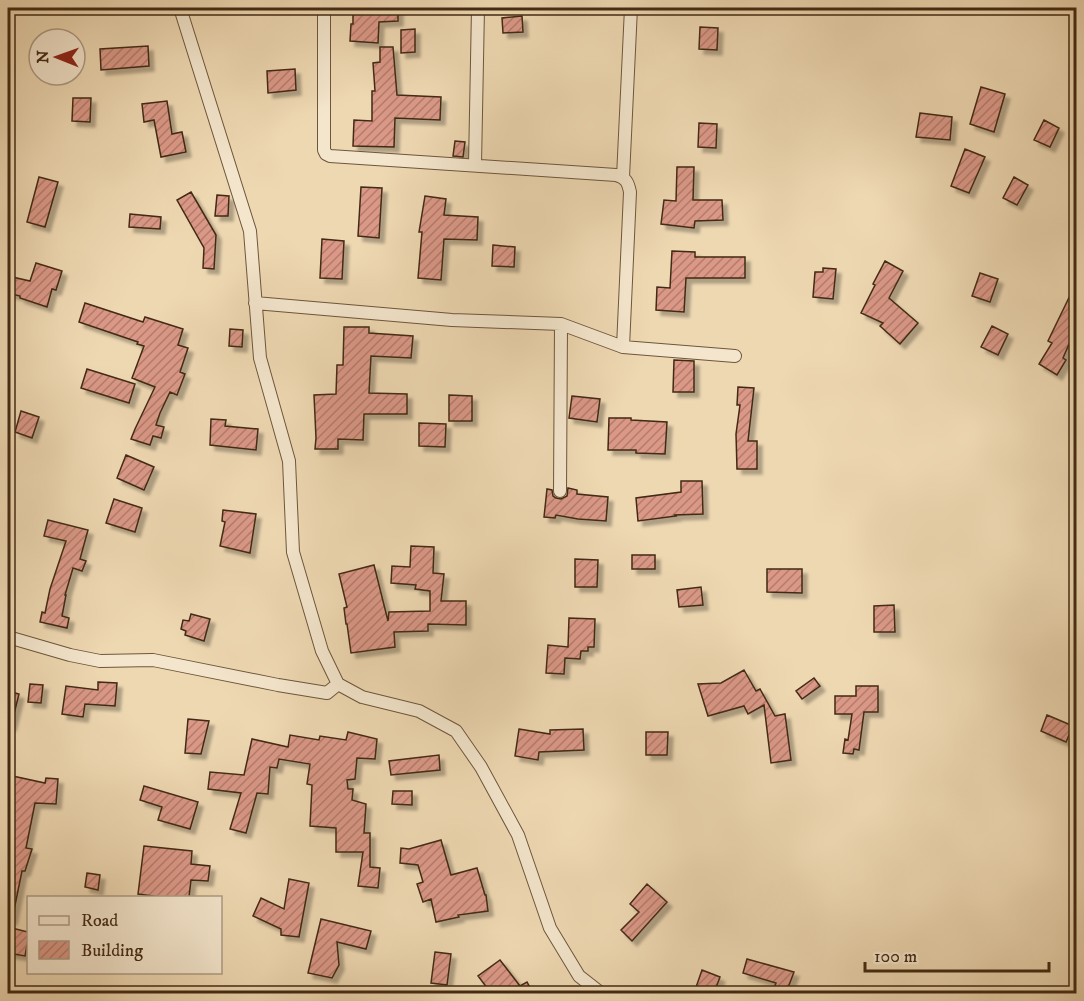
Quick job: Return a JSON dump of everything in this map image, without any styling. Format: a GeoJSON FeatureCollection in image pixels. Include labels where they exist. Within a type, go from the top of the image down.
{"type":"FeatureCollection","features":[{"type":"Feature","properties":{"kind":"street"},"geometry":{"type":"LineString","coordinates":[[180,8],[250,231],[260,358],[289,461],[293,552],[322,651],[338,684],[362,697],[419,711],[456,731],[481,767],[518,835],[550,928],[579,976],[602,993]]}},
{"type":"Feature","properties":{"kind":"street"},"geometry":{"type":"LineString","coordinates":[[324,8],[324,150],[326,154],[616,175],[628,182],[630,192],[623,347]]}},
{"type":"Feature","properties":{"kind":"street"},"geometry":{"type":"LineString","coordinates":[[475,165],[478,8]]}},
{"type":"Feature","properties":{"kind":"street"},"geometry":{"type":"LineString","coordinates":[[623,177],[631,8]]}},
{"type":"Feature","properties":{"kind":"street"},"geometry":{"type":"LineString","coordinates":[[255,303],[452,320],[561,324],[623,347],[735,356]]}},
{"type":"Feature","properties":{"kind":"street"},"geometry":{"type":"LineString","coordinates":[[560,491],[561,324]]}},
{"type":"Feature","properties":{"kind":"street"},"geometry":{"type":"LineString","coordinates":[[8,637],[100,662],[153,660],[327,693],[338,684]]}},
{"type":"Feature","properties":{"kind":"building"},"geometry":{"type":"Polygon","coordinates":[[[353,8],[398,8],[398,21],[379,22],[378,43],[350,41],[353,8]]]}},
{"type":"Feature","properties":{"kind":"building"},"geometry":{"type":"Polygon","coordinates":[[[522,16],[523,32],[503,33],[502,18],[522,16]]]}},
{"type":"Feature","properties":{"kind":"building"},"geometry":{"type":"Polygon","coordinates":[[[700,27],[718,28],[717,50],[699,49],[700,27]]]}},
{"type":"Feature","properties":{"kind":"building"},"geometry":{"type":"Polygon","coordinates":[[[415,29],[415,52],[401,53],[401,30],[415,29]]]}},
{"type":"Feature","properties":{"kind":"building"},"geometry":{"type":"Polygon","coordinates":[[[148,46],[149,66],[101,70],[100,49],[148,46]]]}},
{"type":"Feature","properties":{"kind":"building"},"geometry":{"type":"Polygon","coordinates":[[[380,47],[393,47],[397,95],[441,97],[440,120],[395,118],[394,147],[353,146],[354,120],[372,121],[372,91],[375,91],[373,63],[380,62],[380,47]]]}},
{"type":"Feature","properties":{"kind":"building"},"geometry":{"type":"Polygon","coordinates":[[[295,69],[296,90],[268,93],[267,71],[295,69]]]}},
{"type":"Feature","properties":{"kind":"building"},"geometry":{"type":"Polygon","coordinates":[[[981,87],[1005,94],[994,132],[970,124],[981,87]]]}},
{"type":"Feature","properties":{"kind":"building"},"geometry":{"type":"Polygon","coordinates":[[[73,98],[91,98],[90,122],[72,121],[73,98]]]}},
{"type":"Feature","properties":{"kind":"building"},"geometry":{"type":"Polygon","coordinates":[[[167,101],[172,134],[182,132],[186,152],[161,157],[154,120],[144,122],[142,104],[167,101]]]}},
{"type":"Feature","properties":{"kind":"building"},"geometry":{"type":"Polygon","coordinates":[[[920,113],[952,117],[950,140],[916,137],[920,113]]]}},
{"type":"Feature","properties":{"kind":"building"},"geometry":{"type":"Polygon","coordinates":[[[1044,120],[1059,128],[1050,147],[1034,140],[1044,120]]]}},
{"type":"Feature","properties":{"kind":"building"},"geometry":{"type":"Polygon","coordinates":[[[699,123],[717,124],[716,148],[698,147],[699,123]]]}},
{"type":"Feature","properties":{"kind":"building"},"geometry":{"type":"Polygon","coordinates":[[[455,141],[465,142],[463,157],[453,156],[455,141]]]}},
{"type":"Feature","properties":{"kind":"building"},"geometry":{"type":"Polygon","coordinates":[[[965,149],[985,157],[969,193],[951,186],[965,149]]]}},
{"type":"Feature","properties":{"kind":"building"},"geometry":{"type":"Polygon","coordinates":[[[677,167],[694,167],[693,200],[722,200],[723,220],[695,221],[694,228],[661,224],[664,200],[676,201],[677,167]]]}},
{"type":"Feature","properties":{"kind":"building"},"geometry":{"type":"Polygon","coordinates":[[[39,177],[58,182],[45,227],[27,222],[39,177]]]}},
{"type":"Feature","properties":{"kind":"building"},"geometry":{"type":"Polygon","coordinates":[[[1014,177],[1028,185],[1017,205],[1003,198],[1014,177]]]}},
{"type":"Feature","properties":{"kind":"building"},"geometry":{"type":"Polygon","coordinates":[[[361,187],[382,188],[379,238],[358,236],[361,187]]]}},
{"type":"Feature","properties":{"kind":"building"},"geometry":{"type":"Polygon","coordinates":[[[191,192],[216,235],[214,269],[203,268],[204,248],[177,200],[191,192]]]}},
{"type":"Feature","properties":{"kind":"building"},"geometry":{"type":"Polygon","coordinates":[[[217,195],[229,196],[228,216],[215,216],[217,195]]]}},
{"type":"Feature","properties":{"kind":"building"},"geometry":{"type":"Polygon","coordinates":[[[425,196],[446,199],[444,215],[478,217],[477,240],[444,239],[441,280],[418,278],[422,232],[419,232],[425,196]]]}},
{"type":"Feature","properties":{"kind":"building"},"geometry":{"type":"Polygon","coordinates":[[[130,214],[161,217],[160,229],[129,227],[130,214]]]}},
{"type":"Feature","properties":{"kind":"building"},"geometry":{"type":"Polygon","coordinates":[[[322,239],[344,241],[342,279],[320,278],[322,239]]]}},
{"type":"Feature","properties":{"kind":"building"},"geometry":{"type":"Polygon","coordinates":[[[493,245],[515,247],[514,267],[492,266],[493,245]]]}},
{"type":"Feature","properties":{"kind":"building"},"geometry":{"type":"Polygon","coordinates":[[[672,251],[695,252],[695,257],[745,257],[745,278],[686,278],[684,312],[656,310],[657,287],[670,288],[672,251]]]}},
{"type":"Feature","properties":{"kind":"building"},"geometry":{"type":"Polygon","coordinates":[[[885,261],[903,271],[889,298],[918,323],[900,344],[880,326],[883,323],[861,313],[885,261]]]}},
{"type":"Feature","properties":{"kind":"building"},"geometry":{"type":"Polygon","coordinates":[[[36,263],[62,271],[56,290],[52,289],[47,307],[8,293],[8,276],[30,281],[36,263]]]}},
{"type":"Feature","properties":{"kind":"building"},"geometry":{"type":"Polygon","coordinates":[[[823,268],[836,269],[833,299],[813,297],[815,272],[823,272],[823,268]]]}},
{"type":"Feature","properties":{"kind":"building"},"geometry":{"type":"Polygon","coordinates":[[[980,273],[998,279],[990,302],[972,296],[980,273]]]}},
{"type":"Feature","properties":{"kind":"building"},"geometry":{"type":"Polygon","coordinates":[[[1077,281],[1077,326],[1063,358],[1066,360],[1057,375],[1039,364],[1052,343],[1048,341],[1077,281]]]}},
{"type":"Feature","properties":{"kind":"building"},"geometry":{"type":"Polygon","coordinates":[[[85,303],[143,322],[145,317],[183,329],[178,345],[188,348],[180,372],[185,374],[177,395],[170,392],[160,413],[156,425],[164,427],[161,438],[153,436],[150,445],[131,439],[155,387],[132,378],[144,346],[79,322],[85,303]]]}},
{"type":"Feature","properties":{"kind":"building"},"geometry":{"type":"Polygon","coordinates":[[[992,326],[1008,334],[998,355],[981,347],[992,326]]]}},
{"type":"Feature","properties":{"kind":"building"},"geometry":{"type":"Polygon","coordinates":[[[344,327],[369,327],[369,333],[413,336],[411,358],[371,356],[369,393],[407,394],[407,414],[364,414],[363,440],[338,439],[338,449],[315,449],[314,395],[336,394],[337,365],[343,365],[344,327]]]}},
{"type":"Feature","properties":{"kind":"building"},"geometry":{"type":"Polygon","coordinates":[[[230,329],[243,330],[242,347],[229,346],[230,329]]]}},
{"type":"Feature","properties":{"kind":"building"},"geometry":{"type":"Polygon","coordinates":[[[674,360],[694,361],[694,392],[673,392],[674,360]]]}},
{"type":"Feature","properties":{"kind":"building"},"geometry":{"type":"Polygon","coordinates":[[[87,369],[135,384],[129,403],[81,388],[87,369]]]}},
{"type":"Feature","properties":{"kind":"building"},"geometry":{"type":"Polygon","coordinates":[[[738,387],[754,388],[748,441],[757,441],[757,469],[737,469],[736,434],[740,405],[737,405],[738,387]]]}},
{"type":"Feature","properties":{"kind":"building"},"geometry":{"type":"Polygon","coordinates":[[[449,395],[472,396],[472,421],[449,421],[449,395]]]}},
{"type":"Feature","properties":{"kind":"building"},"geometry":{"type":"Polygon","coordinates":[[[572,396],[600,399],[597,422],[569,418],[572,396]]]}},
{"type":"Feature","properties":{"kind":"building"},"geometry":{"type":"Polygon","coordinates":[[[21,411],[39,417],[32,438],[15,432],[21,411]]]}},
{"type":"Feature","properties":{"kind":"building"},"geometry":{"type":"Polygon","coordinates":[[[609,418],[667,422],[665,454],[636,453],[636,450],[608,450],[609,418]]]}},
{"type":"Feature","properties":{"kind":"building"},"geometry":{"type":"Polygon","coordinates":[[[211,419],[226,420],[225,426],[258,429],[256,450],[210,445],[211,419]]]}},
{"type":"Feature","properties":{"kind":"building"},"geometry":{"type":"Polygon","coordinates":[[[419,423],[446,424],[445,447],[419,446],[419,423]]]}},
{"type":"Feature","properties":{"kind":"building"},"geometry":{"type":"Polygon","coordinates":[[[126,455],[154,467],[144,490],[117,478],[126,455]]]}},
{"type":"Feature","properties":{"kind":"building"},"geometry":{"type":"Polygon","coordinates":[[[681,481],[702,481],[703,514],[675,515],[638,521],[636,498],[681,492],[681,481]]]}},
{"type":"Feature","properties":{"kind":"building"},"geometry":{"type":"Polygon","coordinates":[[[568,488],[577,490],[577,494],[608,497],[606,521],[556,515],[555,518],[544,517],[547,489],[552,490],[553,496],[561,499],[567,496],[568,488]]]}},
{"type":"Feature","properties":{"kind":"building"},"geometry":{"type":"Polygon","coordinates":[[[114,499],[142,508],[135,532],[106,523],[114,499]]]}},
{"type":"Feature","properties":{"kind":"building"},"geometry":{"type":"Polygon","coordinates":[[[223,510],[256,514],[250,553],[220,546],[225,522],[222,521],[223,510]]]}},
{"type":"Feature","properties":{"kind":"building"},"geometry":{"type":"Polygon","coordinates":[[[48,520],[88,530],[80,559],[86,561],[82,571],[73,568],[65,595],[62,616],[69,618],[67,628],[40,622],[42,612],[45,613],[50,589],[66,541],[44,536],[48,520]]]}},
{"type":"Feature","properties":{"kind":"building"},"geometry":{"type":"Polygon","coordinates":[[[411,546],[434,547],[433,573],[444,574],[441,601],[466,601],[466,625],[428,624],[428,631],[394,632],[395,647],[351,653],[344,608],[347,607],[339,574],[374,565],[388,621],[389,612],[430,611],[430,591],[415,589],[416,585],[391,583],[392,566],[410,567],[411,546]]]}},
{"type":"Feature","properties":{"kind":"building"},"geometry":{"type":"Polygon","coordinates":[[[632,555],[655,555],[655,569],[632,569],[632,555]]]}},
{"type":"Feature","properties":{"kind":"building"},"geometry":{"type":"Polygon","coordinates":[[[575,559],[598,560],[597,587],[575,587],[575,559]]]}},
{"type":"Feature","properties":{"kind":"building"},"geometry":{"type":"Polygon","coordinates":[[[767,569],[802,569],[802,593],[767,592],[767,569]]]}},
{"type":"Feature","properties":{"kind":"building"},"geometry":{"type":"Polygon","coordinates":[[[701,587],[703,605],[679,607],[677,590],[701,587]]]}},
{"type":"Feature","properties":{"kind":"building"},"geometry":{"type":"Polygon","coordinates":[[[894,605],[895,632],[874,632],[874,606],[894,605]]]}},
{"type":"Feature","properties":{"kind":"building"},"geometry":{"type":"Polygon","coordinates":[[[191,614],[210,619],[204,641],[185,635],[186,631],[181,629],[183,620],[189,621],[191,614]]]}},
{"type":"Feature","properties":{"kind":"building"},"geometry":{"type":"Polygon","coordinates":[[[569,618],[595,619],[594,647],[588,647],[588,651],[581,651],[580,659],[565,658],[564,674],[546,673],[548,645],[568,647],[569,618]]]}},
{"type":"Feature","properties":{"kind":"building"},"geometry":{"type":"Polygon","coordinates":[[[744,670],[756,691],[760,689],[775,716],[785,714],[791,760],[771,763],[764,705],[748,714],[744,706],[708,716],[698,684],[721,683],[744,670]]]}},
{"type":"Feature","properties":{"kind":"building"},"geometry":{"type":"Polygon","coordinates":[[[814,678],[820,686],[802,699],[796,691],[814,678]]]}},
{"type":"Feature","properties":{"kind":"building"},"geometry":{"type":"Polygon","coordinates":[[[98,682],[117,683],[115,706],[85,704],[83,717],[62,714],[66,686],[98,690],[98,682]]]}},
{"type":"Feature","properties":{"kind":"building"},"geometry":{"type":"Polygon","coordinates":[[[30,684],[43,685],[41,703],[28,702],[30,684]]]}},
{"type":"Feature","properties":{"kind":"building"},"geometry":{"type":"Polygon","coordinates":[[[856,686],[878,686],[878,712],[864,712],[859,750],[854,749],[853,754],[843,753],[845,739],[848,740],[852,714],[835,714],[835,696],[856,696],[856,686]]]}},
{"type":"Feature","properties":{"kind":"building"},"geometry":{"type":"Polygon","coordinates":[[[8,691],[19,694],[11,726],[8,725],[8,691]]]}},
{"type":"Feature","properties":{"kind":"building"},"geometry":{"type":"Polygon","coordinates":[[[1047,715],[1073,726],[1066,742],[1041,731],[1047,715]]]}},
{"type":"Feature","properties":{"kind":"building"},"geometry":{"type":"Polygon","coordinates":[[[188,719],[209,721],[201,754],[185,753],[188,719]]]}},
{"type":"Feature","properties":{"kind":"building"},"geometry":{"type":"Polygon","coordinates":[[[519,729],[550,734],[550,730],[583,729],[584,750],[539,752],[538,760],[515,756],[519,729]]]}},
{"type":"Feature","properties":{"kind":"building"},"geometry":{"type":"Polygon","coordinates":[[[348,732],[377,739],[375,759],[357,758],[355,779],[347,780],[348,789],[353,789],[352,800],[366,804],[364,833],[370,833],[370,867],[380,868],[378,888],[358,886],[363,852],[336,852],[336,828],[310,826],[312,785],[307,784],[310,764],[279,759],[277,768],[270,767],[268,794],[257,793],[246,833],[230,829],[241,793],[208,789],[210,772],[244,775],[252,739],[288,747],[290,735],[319,740],[320,736],[346,740],[348,732]]]}},
{"type":"Feature","properties":{"kind":"building"},"geometry":{"type":"Polygon","coordinates":[[[646,732],[668,732],[667,755],[646,755],[646,732]]]}},
{"type":"Feature","properties":{"kind":"building"},"geometry":{"type":"Polygon","coordinates":[[[439,755],[440,770],[391,775],[389,761],[439,755]]]}},
{"type":"Feature","properties":{"kind":"building"},"geometry":{"type":"Polygon","coordinates":[[[8,775],[45,783],[46,778],[58,779],[56,804],[35,803],[26,848],[32,849],[25,871],[22,871],[12,920],[8,919],[8,775]]]}},
{"type":"Feature","properties":{"kind":"building"},"geometry":{"type":"Polygon","coordinates":[[[144,786],[198,802],[190,829],[158,820],[162,807],[140,800],[144,786]]]}},
{"type":"Feature","properties":{"kind":"building"},"geometry":{"type":"Polygon","coordinates":[[[393,791],[412,791],[412,805],[392,804],[393,791]]]}},
{"type":"Feature","properties":{"kind":"building"},"geometry":{"type":"Polygon","coordinates":[[[441,840],[451,875],[477,868],[486,895],[488,911],[458,915],[459,917],[436,922],[431,899],[423,902],[417,884],[423,882],[418,865],[400,863],[401,848],[409,849],[441,840]]]}},
{"type":"Feature","properties":{"kind":"building"},"geometry":{"type":"Polygon","coordinates":[[[144,846],[192,851],[191,864],[210,866],[208,881],[191,880],[189,896],[138,894],[144,846]]]}},
{"type":"Feature","properties":{"kind":"building"},"geometry":{"type":"Polygon","coordinates":[[[87,873],[100,875],[98,890],[85,887],[87,873]]]}},
{"type":"Feature","properties":{"kind":"building"},"geometry":{"type":"Polygon","coordinates":[[[289,879],[309,883],[299,937],[281,935],[281,929],[253,916],[261,898],[284,909],[289,879]]]}},
{"type":"Feature","properties":{"kind":"building"},"geometry":{"type":"Polygon","coordinates":[[[647,884],[667,902],[632,941],[621,930],[639,912],[630,904],[647,884]]]}},
{"type":"Feature","properties":{"kind":"building"},"geometry":{"type":"Polygon","coordinates":[[[321,919],[371,931],[366,949],[337,942],[339,965],[332,978],[308,973],[321,919]]]}},
{"type":"Feature","properties":{"kind":"building"},"geometry":{"type":"Polygon","coordinates":[[[8,927],[27,932],[25,956],[8,953],[8,927]]]}},
{"type":"Feature","properties":{"kind":"building"},"geometry":{"type":"Polygon","coordinates":[[[435,952],[451,954],[447,985],[431,983],[435,952]]]}},
{"type":"Feature","properties":{"kind":"building"},"geometry":{"type":"Polygon","coordinates":[[[747,959],[794,972],[786,993],[773,991],[776,983],[743,973],[747,959]]]}},
{"type":"Feature","properties":{"kind":"building"},"geometry":{"type":"Polygon","coordinates":[[[500,960],[520,986],[527,982],[533,993],[491,993],[478,976],[500,960]]]}},
{"type":"Feature","properties":{"kind":"building"},"geometry":{"type":"Polygon","coordinates":[[[702,970],[720,977],[714,993],[694,993],[702,970]]]}}]}
